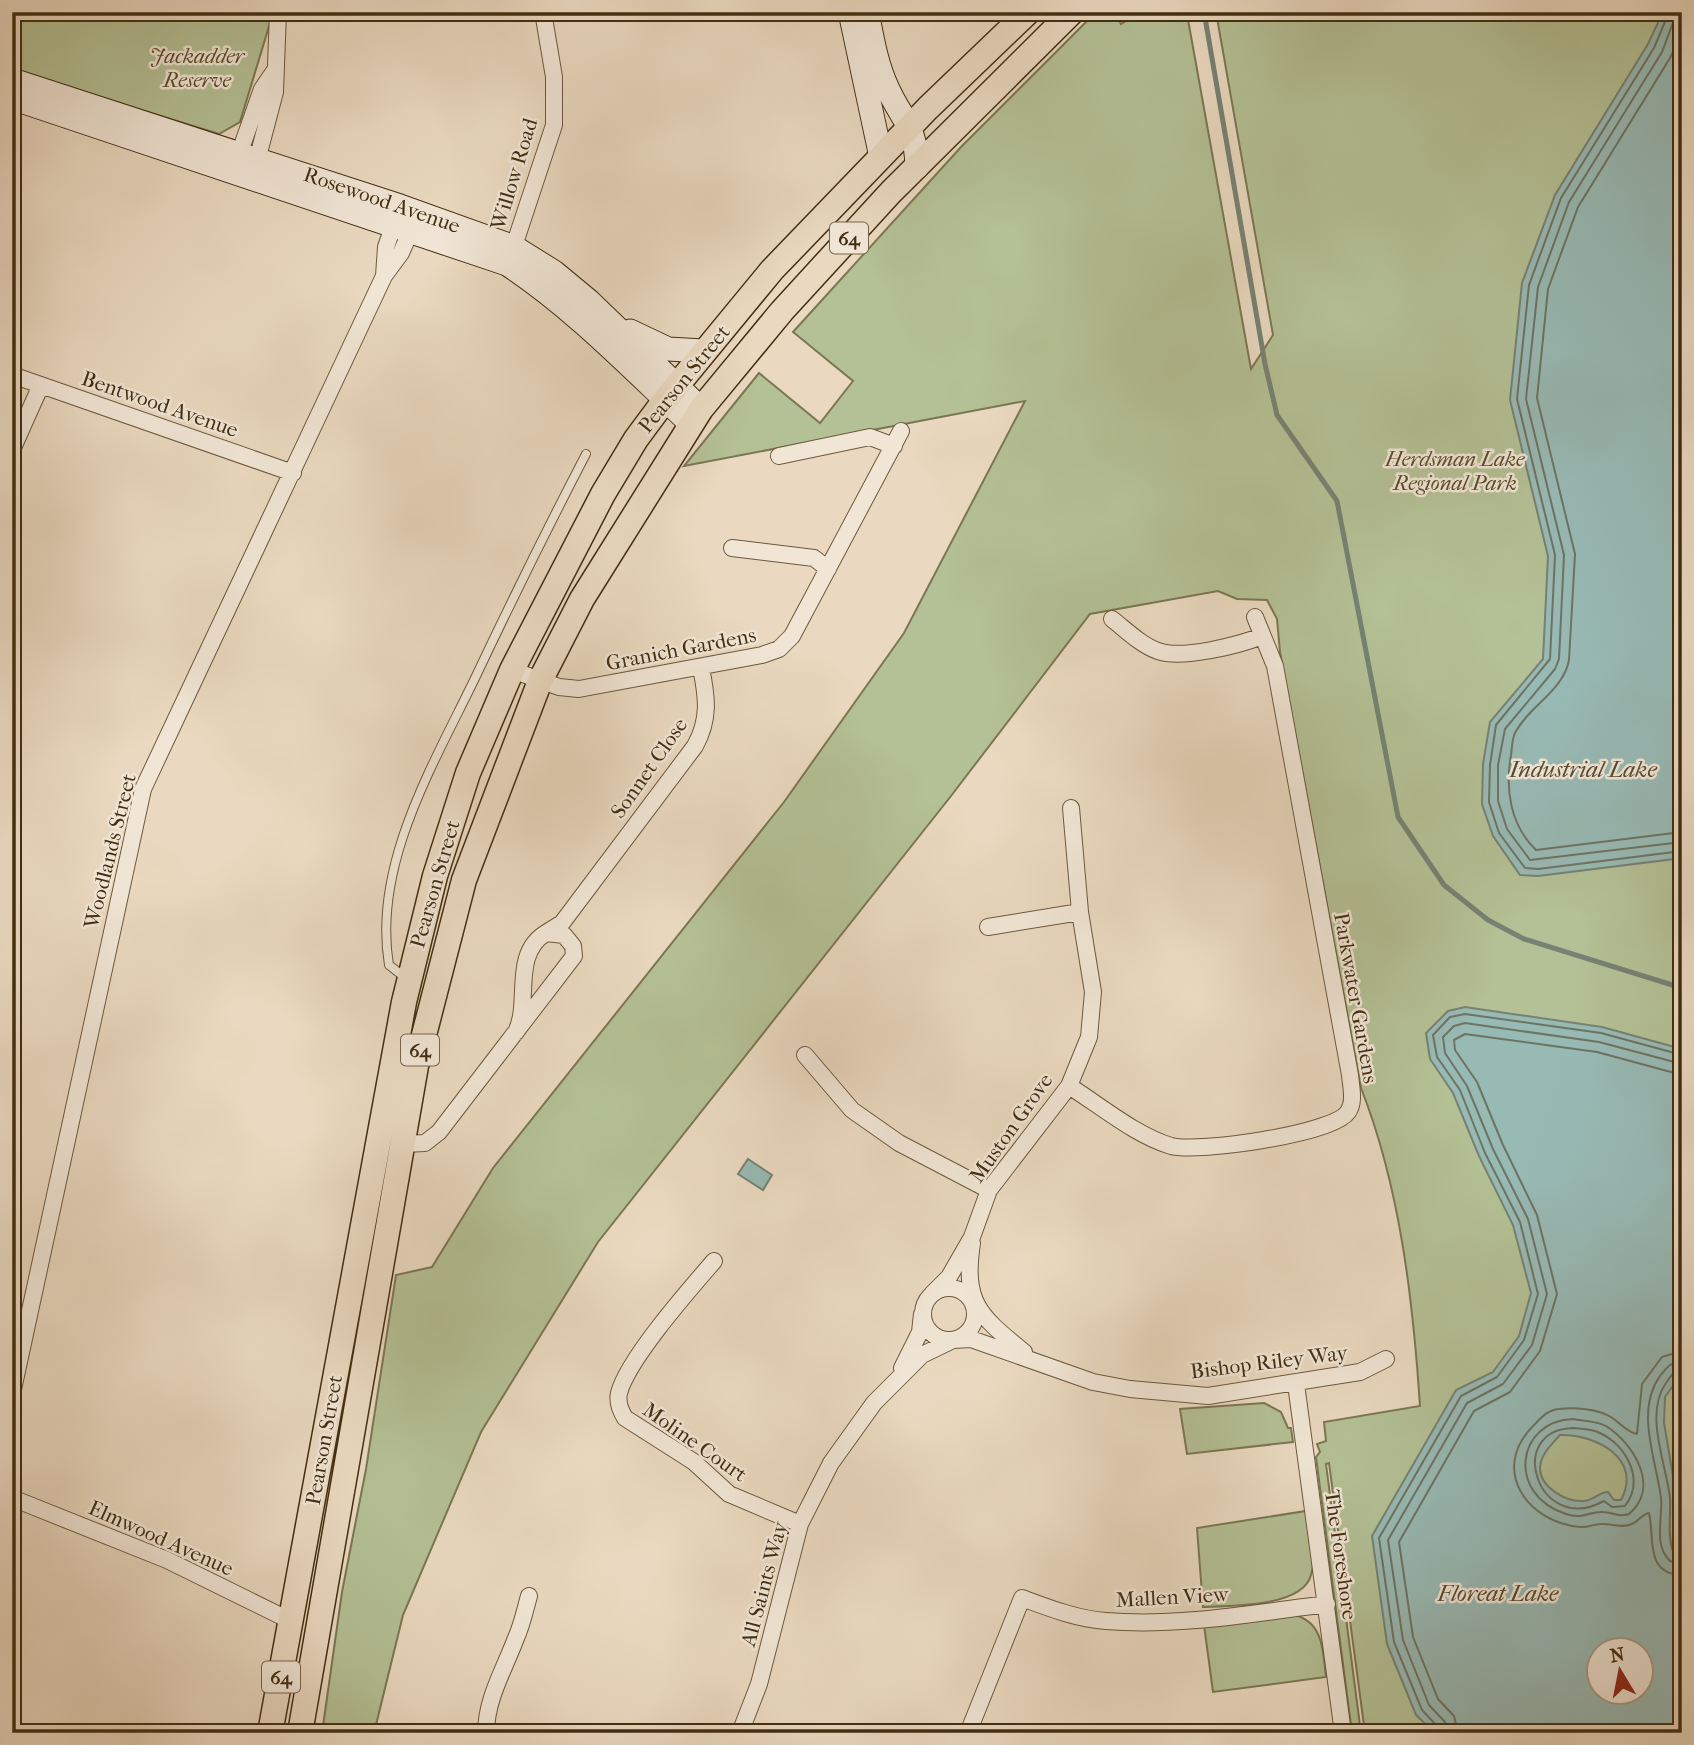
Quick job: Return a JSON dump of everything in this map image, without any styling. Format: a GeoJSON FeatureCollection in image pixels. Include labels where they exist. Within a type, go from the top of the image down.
{"type":"FeatureCollection","features":[{"type":"Feature","properties":{"kind":"main road"},"geometry":{"type":"LineString","coordinates":[[850,12],[881,157]]}},
{"type":"Feature","properties":{"kind":"main road"},"geometry":{"type":"LineString","coordinates":[[867,12],[883,79],[911,126],[916,143],[917,167]]}},
{"type":"Feature","properties":{"kind":"main road","name":"64"},"geometry":{"type":"LineString","coordinates":[[881,157],[1028,12]]}},
{"type":"Feature","properties":{"kind":"main road","name":"64"},"geometry":{"type":"LineString","coordinates":[[917,167],[1072,12]]}},
{"type":"Feature","properties":{"kind":"main road","name":"Rosewood Avenue"},"geometry":{"type":"LineString","coordinates":[[12,80],[554,272],[608,320],[670,393]]}},
{"type":"Feature","properties":{"kind":"main road","name":"Rosewood Avenue"},"geometry":{"type":"LineString","coordinates":[[12,98],[246,165]]}},
{"type":"Feature","properties":{"kind":"main road","name":"Pearson Street"},"geometry":{"type":"LineString","coordinates":[[270,1733],[409,981],[435,876],[468,774],[512,670],[603,494],[636,439],[670,393],[772,270],[881,157]]}},
{"type":"Feature","properties":{"kind":"main road","name":"Pearson Street"},"geometry":{"type":"LineString","coordinates":[[300,1733],[422,1041],[464,880],[540,681],[582,599],[695,416],[782,311],[917,167]]}},
{"type":"Feature","properties":{"kind":"main road","name":"Rosewood Avenue"},"geometry":{"type":"LineString","coordinates":[[511,255],[555,299],[695,416]]}},
{"type":"Feature","properties":{"kind":"main road"},"geometry":{"type":"LineString","coordinates":[[608,320],[668,349],[704,351]]}},
{"type":"Feature","properties":{"kind":"street"},"geometry":{"type":"LineString","coordinates":[[246,165],[262,89],[275,69],[278,12]]}},
{"type":"Feature","properties":{"kind":"street","name":"Willow Road"},"geometry":{"type":"LineString","coordinates":[[511,255],[554,125],[554,77],[544,12]]}},
{"type":"Feature","properties":{"kind":"street","name":"Woodlands Street"},"geometry":{"type":"LineString","coordinates":[[12,1394],[143,789],[384,276],[401,253],[406,218]]}},
{"type":"Feature","properties":{"kind":"street","name":"Bentwood Avenue"},"geometry":{"type":"LineString","coordinates":[[12,375],[293,473]]}},
{"type":"Feature","properties":{"kind":"street"},"geometry":{"type":"LineString","coordinates":[[12,450],[41,385]]}},
{"type":"Feature","properties":{"kind":"street","name":"Granich Gardens"},"geometry":{"type":"LineString","coordinates":[[512,670],[540,681],[579,689],[701,668],[779,649],[792,636],[897,439],[870,437],[779,456]]}},
{"type":"Feature","properties":{"kind":"street"},"geometry":{"type":"LineString","coordinates":[[732,548],[814,558],[828,569]]}},
{"type":"Feature","properties":{"kind":"street","name":"Parkwater Gardens"},"geometry":{"type":"LineString","coordinates":[[1069,1086],[1155,1140],[1193,1149],[1217,1148],[1329,1125],[1347,1115],[1351,1107],[1350,1076],[1275,666],[1255,617]]}},
{"type":"Feature","properties":{"kind":"street"},"geometry":{"type":"LineString","coordinates":[[1112,619],[1160,652],[1202,650],[1245,643],[1262,636]]}},
{"type":"Feature","properties":{"kind":"street","name":"Sonnet Close"},"geometry":{"type":"LineString","coordinates":[[562,923],[702,733],[707,712],[701,668]]}},
{"type":"Feature","properties":{"kind":"street","name":"Muston Grove"},"geometry":{"type":"LineString","coordinates":[[932,1294],[949,1277],[972,1237],[989,1190],[1069,1086],[1089,1037],[1092,979],[1080,912],[1071,808]]}},
{"type":"Feature","properties":{"kind":"street"},"geometry":{"type":"LineString","coordinates":[[988,927],[1080,912]]}},
{"type":"Feature","properties":{"kind":"street"},"geometry":{"type":"LineString","coordinates":[[403,1144],[425,1143],[439,1132],[553,984],[574,956],[570,940],[563,932],[562,923],[546,933],[531,950],[524,978],[523,1017],[516,1032]]}},
{"type":"Feature","properties":{"kind":"street"},"geometry":{"type":"LineString","coordinates":[[546,933],[558,932],[570,940]]}},
{"type":"Feature","properties":{"kind":"street"},"geometry":{"type":"LineString","coordinates":[[524,978],[531,991],[541,991],[553,984]]}},
{"type":"Feature","properties":{"kind":"street"},"geometry":{"type":"LineString","coordinates":[[805,1055],[852,1110],[899,1143],[989,1190]]}},
{"type":"Feature","properties":{"kind":"street"},"geometry":{"type":"LineString","coordinates":[[891,1384],[922,1355],[966,1334],[972,1327],[975,1320],[969,1261],[972,1237]]}},
{"type":"Feature","properties":{"kind":"street","name":"Moline Court"},"geometry":{"type":"LineString","coordinates":[[714,1261],[673,1310],[626,1378],[618,1395],[619,1408],[625,1418],[694,1462],[723,1490],[750,1505],[800,1524]]}},
{"type":"Feature","properties":{"kind":"street"},"geometry":{"type":"LineString","coordinates":[[891,1384],[908,1359],[920,1332],[923,1308],[932,1294],[939,1289],[956,1288],[970,1296],[998,1330],[1034,1360]]}},
{"type":"Feature","properties":{"kind":"street"},"geometry":{"type":"LineString","coordinates":[[923,1308],[923,1318],[932,1334],[953,1340]]}},
{"type":"Feature","properties":{"kind":"street","name":"Bishop Riley Way"},"geometry":{"type":"LineString","coordinates":[[953,1340],[971,1339],[1093,1382],[1166,1394],[1208,1396],[1360,1372],[1373,1368],[1386,1359]]}},
{"type":"Feature","properties":{"kind":"street","name":"All Saints Way"},"geometry":{"type":"LineString","coordinates":[[740,1733],[759,1684],[800,1524],[831,1463],[891,1384]]}},
{"type":"Feature","properties":{"kind":"street","name":"The Foreshore"},"geometry":{"type":"LineString","coordinates":[[1296,1384],[1343,1733]]}},
{"type":"Feature","properties":{"kind":"street","name":"Elmwood Avenue"},"geometry":{"type":"LineString","coordinates":[[12,1498],[167,1560],[291,1621]]}},
{"type":"Feature","properties":{"kind":"street"},"geometry":{"type":"LineString","coordinates":[[486,1733],[486,1716],[517,1636],[529,1596]]}},
{"type":"Feature","properties":{"kind":"street","name":"Mallen View"},"geometry":{"type":"LineString","coordinates":[[968,1733],[1022,1598],[1078,1616],[1106,1621],[1230,1616],[1327,1604]]}},
{"type":"Feature","properties":{"kind":"lane"},"geometry":{"type":"LineString","coordinates":[[409,981],[388,965],[384,939],[400,848],[421,790],[536,550],[586,454]]}},
{"type":"Feature","properties":{"kind":"green space","name":"Jackadder Reserve"},"geometry":{"type":"Polygon","coordinates":[[[12,12],[269,12],[270,23],[240,122],[219,134],[12,70],[12,12]]]}},
{"type":"Feature","properties":{"kind":"green space","name":"Herdsman Lake Regional Park"},"geometry":{"type":"Polygon","coordinates":[[[1096,12],[1115,12],[1121,24],[1140,12],[1187,14],[1251,369],[1273,335],[1216,12],[1682,12],[1682,1733],[1365,1733],[1329,1463],[1326,1464],[1361,1733],[1352,1733],[1316,1457],[1320,1452],[1317,1444],[1326,1441],[1324,1422],[1420,1406],[1409,1285],[1386,1165],[1361,1088],[1280,652],[1277,619],[1267,600],[1237,599],[1218,591],[1090,614],[951,796],[598,1242],[481,1432],[403,1615],[374,1733],[322,1733],[342,1592],[366,1469],[396,1275],[432,1267],[493,1168],[784,802],[904,633],[1025,401],[684,466],[759,373],[820,423],[853,381],[793,332],[961,147],[1096,12]]]}},
{"type":"Feature","properties":{"kind":"green space"},"geometry":{"type":"Polygon","coordinates":[[[1264,1403],[1281,1412],[1288,1428],[1291,1428],[1293,1442],[1187,1454],[1180,1409],[1264,1403]]]}},
{"type":"Feature","properties":{"kind":"green space"},"geometry":{"type":"Polygon","coordinates":[[[1306,1511],[1313,1568],[1305,1586],[1281,1599],[1264,1603],[1203,1607],[1197,1528],[1306,1511]]]}},
{"type":"Feature","properties":{"kind":"green space"},"geometry":{"type":"Polygon","coordinates":[[[1295,1615],[1305,1619],[1317,1632],[1323,1649],[1326,1677],[1213,1692],[1204,1625],[1295,1615]]]}},
{"type":"Feature","properties":{"kind":"water","name":"Industrial Lake"},"geometry":{"type":"Polygon","coordinates":[[[1663,12],[1682,12],[1682,858],[1538,876],[1520,875],[1493,836],[1482,804],[1483,764],[1490,722],[1543,659],[1548,556],[1510,400],[1522,283],[1555,195],[1648,44],[1663,12]]]}},
{"type":"Feature","properties":{"kind":"water","name":"Floreat Lake"},"geometry":{"type":"Polygon","coordinates":[[[1465,1007],[1602,1027],[1682,1049],[1682,1373],[1665,1397],[1664,1423],[1677,1500],[1675,1534],[1682,1564],[1682,1733],[1435,1733],[1416,1715],[1387,1644],[1372,1536],[1456,1390],[1493,1372],[1519,1336],[1531,1293],[1513,1225],[1479,1156],[1453,1093],[1430,1059],[1426,1033],[1448,1011],[1465,1007]],[[1560,1435],[1547,1450],[1540,1467],[1544,1481],[1555,1492],[1576,1501],[1587,1501],[1608,1492],[1614,1500],[1621,1500],[1626,1485],[1626,1472],[1621,1461],[1601,1444],[1560,1435]]]}},
{"type":"Feature","properties":{"kind":"water"},"geometry":{"type":"Polygon","coordinates":[[[748,1159],[772,1175],[763,1190],[738,1174],[748,1159]]]}},
{"type":"Feature","properties":{"kind":"waterway"},"geometry":{"type":"LineString","coordinates":[[1204,12],[1265,364],[1277,415],[1337,501],[1398,817],[1444,885],[1488,920],[1524,939],[1682,988]]}}]}
